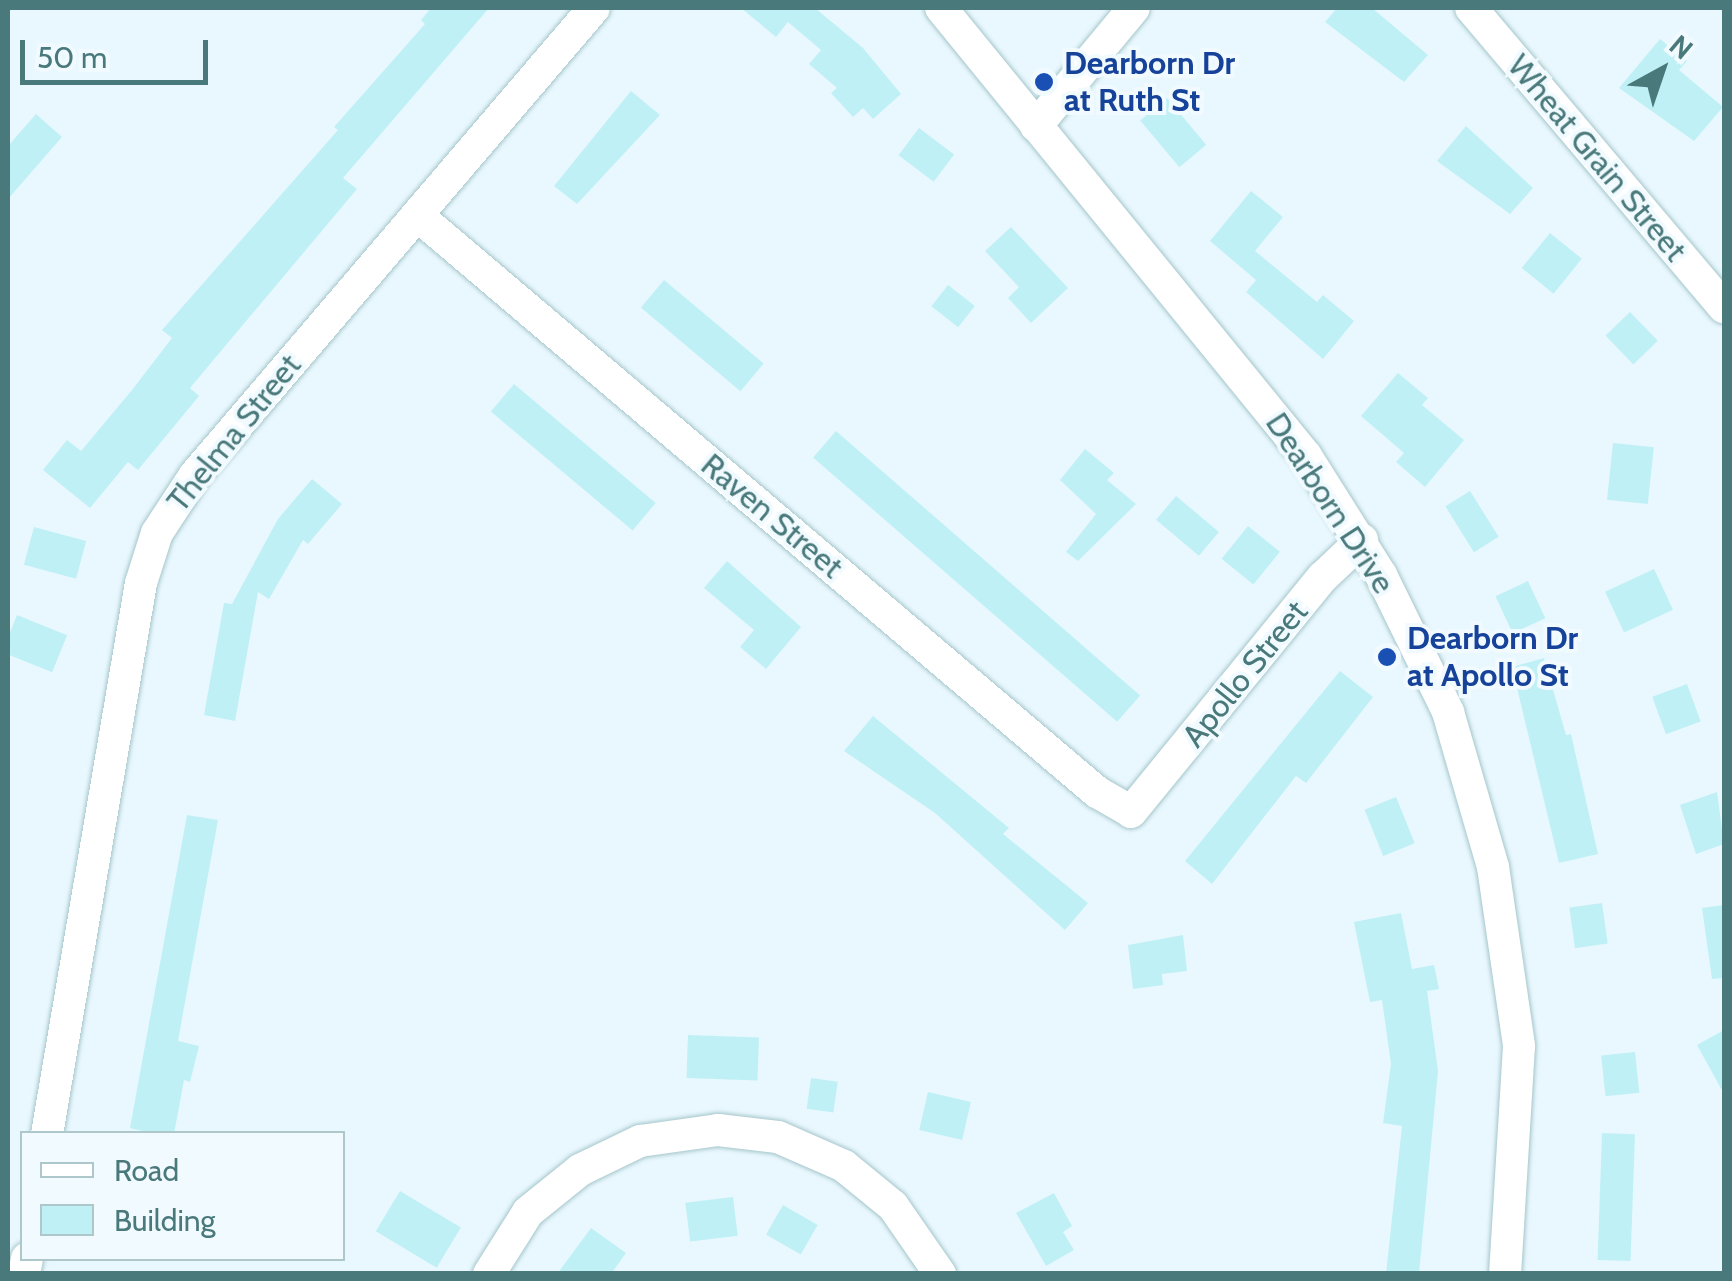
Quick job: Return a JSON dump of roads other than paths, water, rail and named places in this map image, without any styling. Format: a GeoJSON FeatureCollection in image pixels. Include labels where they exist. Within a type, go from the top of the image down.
{"type":"FeatureCollection","features":[{"type":"Feature","properties":{"kind":"street","name":"Thelma Street"},"geometry":{"type":"LineString","coordinates":[[48,1131],[141,583],[157,533],[194,475],[594,8]]}},
{"type":"Feature","properties":{"kind":"street","name":"Dearborn Drive"},"geometry":{"type":"LineString","coordinates":[[940,8],[1306,456],[1362,540],[1448,712],[1500,902],[1519,1081],[1504,1274]]}},
{"type":"Feature","properties":{"kind":"street"},"geometry":{"type":"LineString","coordinates":[[1036,126],[1134,8]]}},
{"type":"Feature","properties":{"kind":"street","name":"Wheat Grain Street"},"geometry":{"type":"LineString","coordinates":[[1471,8],[1724,307]]}},
{"type":"Feature","properties":{"kind":"street","name":"Raven Street"},"geometry":{"type":"LineString","coordinates":[[417,215],[1097,792],[1131,812]]}},
{"type":"Feature","properties":{"kind":"street","name":"Apollo Street"},"geometry":{"type":"LineString","coordinates":[[1131,812],[1323,577],[1362,540]]}},
{"type":"Feature","properties":{"kind":"street"},"geometry":{"type":"LineString","coordinates":[[489,1274],[528,1212],[580,1170],[640,1141],[718,1130],[778,1137],[844,1166],[893,1206],[940,1274]]}},
{"type":"Feature","properties":{"kind":"place","name":"Dearborn Dr at Ruth St"},"geometry":{"type":"Point","coordinates":[1044,82]}},
{"type":"Feature","properties":{"kind":"place","name":"Dearborn Dr at Apollo St"},"geometry":{"type":"Point","coordinates":[1387,657]}}]}
